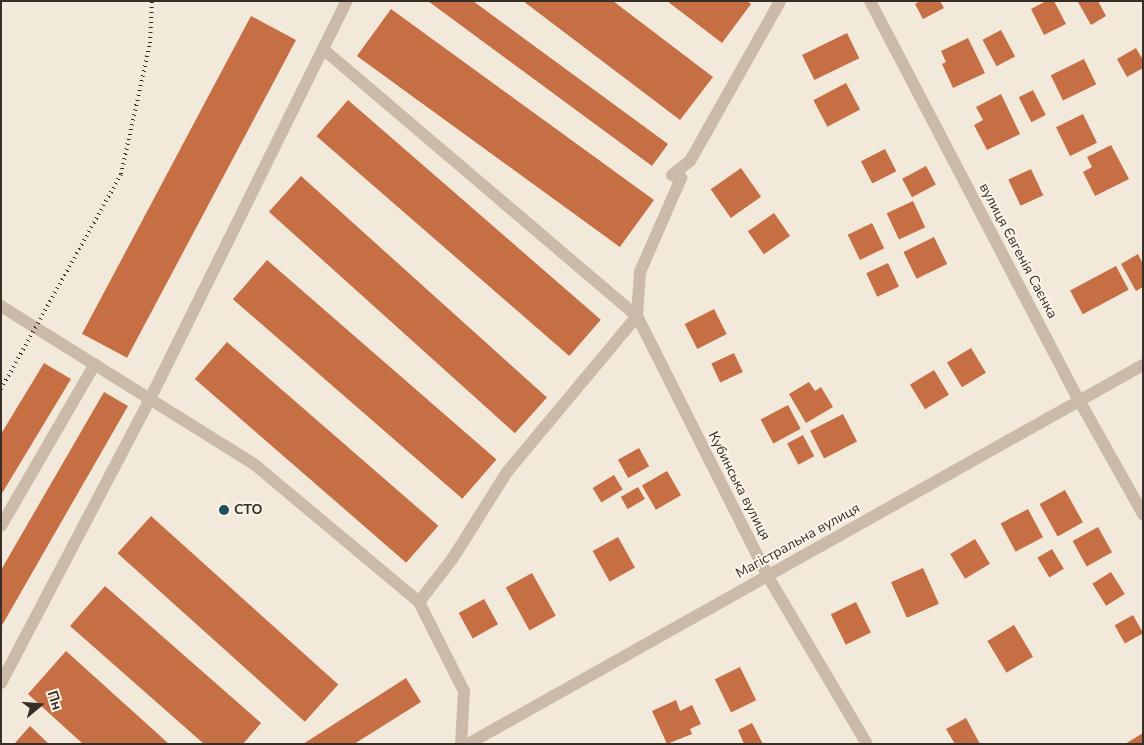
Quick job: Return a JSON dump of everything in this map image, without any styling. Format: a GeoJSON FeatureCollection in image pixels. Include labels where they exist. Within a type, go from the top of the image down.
{"type":"FeatureCollection","features":[{"type":"Feature","properties":{"kind":"street"},"geometry":{"type":"LineString","coordinates":[[1,683],[150,399],[347,1]]}},
{"type":"Feature","properties":{"kind":"street"},"geometry":{"type":"LineString","coordinates":[[419,602],[453,558],[507,472],[637,316],[640,272],[681,178],[672,175],[690,161],[780,1]]}},
{"type":"Feature","properties":{"kind":"street","name":"вулиця Євгенія Саєнка"},"geometry":{"type":"LineString","coordinates":[[870,1],[1079,400],[1143,514]]}},
{"type":"Feature","properties":{"kind":"street"},"geometry":{"type":"LineString","coordinates":[[323,49],[637,316]]}},
{"type":"Feature","properties":{"kind":"street"},"geometry":{"type":"LineString","coordinates":[[1,306],[254,464],[419,602],[464,691],[461,744]]}},
{"type":"Feature","properties":{"kind":"street","name":"Кубинська вулиця"},"geometry":{"type":"LineString","coordinates":[[637,316],[767,575],[867,744]]}},
{"type":"Feature","properties":{"kind":"street"},"geometry":{"type":"LineString","coordinates":[[1,526],[95,364]]}},
{"type":"Feature","properties":{"kind":"street","name":"Магістральна вулиця"},"geometry":{"type":"LineString","coordinates":[[468,744],[1143,364]]}},
{"type":"Feature","properties":{"kind":"building"},"geometry":{"type":"Polygon","coordinates":[[[428,1],[473,1],[668,144],[652,166],[428,1]]]}},
{"type":"Feature","properties":{"kind":"building"},"geometry":{"type":"Polygon","coordinates":[[[523,1],[613,1],[713,77],[680,120],[523,1]]]}},
{"type":"Feature","properties":{"kind":"building"},"geometry":{"type":"Polygon","coordinates":[[[667,1],[747,1],[751,4],[722,43],[667,1]]]}},
{"type":"Feature","properties":{"kind":"building"},"geometry":{"type":"Polygon","coordinates":[[[920,1],[940,1],[944,8],[923,19],[915,4],[920,1]]]}},
{"type":"Feature","properties":{"kind":"building"},"geometry":{"type":"Polygon","coordinates":[[[1046,1],[1054,1],[1066,24],[1044,35],[1031,9],[1046,1]]]}},
{"type":"Feature","properties":{"kind":"building"},"geometry":{"type":"Polygon","coordinates":[[[1098,1],[1106,16],[1091,25],[1078,2],[1098,1]]]}},
{"type":"Feature","properties":{"kind":"building"},"geometry":{"type":"Polygon","coordinates":[[[391,9],[654,200],[620,247],[357,56],[391,9]]]}},
{"type":"Feature","properties":{"kind":"building"},"geometry":{"type":"Polygon","coordinates":[[[251,16],[296,40],[127,358],[82,334],[251,16]]]}},
{"type":"Feature","properties":{"kind":"building"},"geometry":{"type":"Polygon","coordinates":[[[1001,30],[1015,56],[997,66],[982,40],[1001,30]]]}},
{"type":"Feature","properties":{"kind":"building"},"geometry":{"type":"Polygon","coordinates":[[[847,33],[859,58],[814,80],[802,55],[847,33]]]}},
{"type":"Feature","properties":{"kind":"building"},"geometry":{"type":"Polygon","coordinates":[[[968,38],[985,73],[953,88],[942,64],[946,62],[941,51],[968,38]]]}},
{"type":"Feature","properties":{"kind":"building"},"geometry":{"type":"Polygon","coordinates":[[[1136,48],[1143,60],[1143,68],[1127,77],[1117,59],[1136,48]]]}},
{"type":"Feature","properties":{"kind":"building"},"geometry":{"type":"Polygon","coordinates":[[[1084,59],[1096,84],[1063,100],[1051,75],[1084,59]]]}},
{"type":"Feature","properties":{"kind":"building"},"geometry":{"type":"Polygon","coordinates":[[[846,83],[860,109],[827,127],[813,100],[846,83]]]}},
{"type":"Feature","properties":{"kind":"building"},"geometry":{"type":"Polygon","coordinates":[[[1033,90],[1046,115],[1031,122],[1019,97],[1033,90]]]}},
{"type":"Feature","properties":{"kind":"building"},"geometry":{"type":"Polygon","coordinates":[[[1001,94],[1020,134],[987,150],[974,125],[983,120],[976,107],[1001,94]]]}},
{"type":"Feature","properties":{"kind":"building"},"geometry":{"type":"Polygon","coordinates":[[[348,100],[601,320],[569,356],[317,136],[348,100]]]}},
{"type":"Feature","properties":{"kind":"building"},"geometry":{"type":"Polygon","coordinates":[[[1083,114],[1097,143],[1070,156],[1056,127],[1083,114]]]}},
{"type":"Feature","properties":{"kind":"building"},"geometry":{"type":"Polygon","coordinates":[[[1111,145],[1129,179],[1095,196],[1083,172],[1092,167],[1087,157],[1111,145]]]}},
{"type":"Feature","properties":{"kind":"building"},"geometry":{"type":"Polygon","coordinates":[[[885,149],[896,171],[872,184],[861,161],[885,149]]]}},
{"type":"Feature","properties":{"kind":"building"},"geometry":{"type":"Polygon","coordinates":[[[926,166],[936,185],[912,197],[902,179],[926,166]]]}},
{"type":"Feature","properties":{"kind":"building"},"geometry":{"type":"Polygon","coordinates":[[[741,168],[761,197],[731,218],[711,189],[741,168]]]}},
{"type":"Feature","properties":{"kind":"building"},"geometry":{"type":"Polygon","coordinates":[[[1031,169],[1043,195],[1021,206],[1008,180],[1031,169]]]}},
{"type":"Feature","properties":{"kind":"building"},"geometry":{"type":"Polygon","coordinates":[[[301,176],[547,397],[515,433],[269,212],[301,176]]]}},
{"type":"Feature","properties":{"kind":"building"},"geometry":{"type":"Polygon","coordinates":[[[913,201],[925,227],[899,240],[887,213],[913,201]]]}},
{"type":"Feature","properties":{"kind":"building"},"geometry":{"type":"Polygon","coordinates":[[[774,213],[790,236],[764,254],[748,231],[774,213]]]}},
{"type":"Feature","properties":{"kind":"building"},"geometry":{"type":"Polygon","coordinates":[[[872,223],[884,248],[860,260],[848,235],[872,223]]]}},
{"type":"Feature","properties":{"kind":"building"},"geometry":{"type":"Polygon","coordinates":[[[934,237],[947,264],[917,279],[903,252],[934,237]]]}},
{"type":"Feature","properties":{"kind":"building"},"geometry":{"type":"Polygon","coordinates":[[[1138,254],[1143,264],[1143,287],[1136,291],[1121,264],[1138,254]]]}},
{"type":"Feature","properties":{"kind":"building"},"geometry":{"type":"Polygon","coordinates":[[[267,260],[496,459],[462,499],[233,299],[267,260]]]}},
{"type":"Feature","properties":{"kind":"building"},"geometry":{"type":"Polygon","coordinates":[[[888,263],[899,287],[877,297],[866,273],[888,263]]]}},
{"type":"Feature","properties":{"kind":"building"},"geometry":{"type":"Polygon","coordinates":[[[1116,266],[1129,290],[1083,314],[1070,290],[1116,266]]]}},
{"type":"Feature","properties":{"kind":"building"},"geometry":{"type":"Polygon","coordinates":[[[714,309],[727,334],[697,349],[685,324],[714,309]]]}},
{"type":"Feature","properties":{"kind":"building"},"geometry":{"type":"Polygon","coordinates":[[[227,342],[438,526],[406,563],[195,379],[227,342]]]}},
{"type":"Feature","properties":{"kind":"building"},"geometry":{"type":"Polygon","coordinates":[[[971,348],[986,373],[962,387],[947,362],[971,348]]]}},
{"type":"Feature","properties":{"kind":"building"},"geometry":{"type":"Polygon","coordinates":[[[734,353],[743,372],[720,383],[711,364],[734,353]]]}},
{"type":"Feature","properties":{"kind":"building"},"geometry":{"type":"Polygon","coordinates":[[[44,363],[71,379],[1,495],[1,434],[44,363]]]}},
{"type":"Feature","properties":{"kind":"building"},"geometry":{"type":"Polygon","coordinates":[[[934,370],[949,395],[925,409],[910,384],[934,370]]]}},
{"type":"Feature","properties":{"kind":"building"},"geometry":{"type":"Polygon","coordinates":[[[809,382],[815,391],[821,387],[833,407],[806,423],[789,394],[809,382]]]}},
{"type":"Feature","properties":{"kind":"building"},"geometry":{"type":"Polygon","coordinates":[[[104,392],[128,406],[1,627],[1,570],[104,392]]]}},
{"type":"Feature","properties":{"kind":"building"},"geometry":{"type":"Polygon","coordinates":[[[788,405],[801,429],[773,443],[761,420],[788,405]]]}},
{"type":"Feature","properties":{"kind":"building"},"geometry":{"type":"Polygon","coordinates":[[[843,414],[857,442],[824,458],[810,431],[843,414]]]}},
{"type":"Feature","properties":{"kind":"building"},"geometry":{"type":"Polygon","coordinates":[[[803,435],[814,456],[798,465],[787,443],[803,435]]]}},
{"type":"Feature","properties":{"kind":"building"},"geometry":{"type":"Polygon","coordinates":[[[639,448],[649,466],[628,478],[618,460],[639,448]]]}},
{"type":"Feature","properties":{"kind":"building"},"geometry":{"type":"Polygon","coordinates":[[[667,471],[681,495],[656,510],[642,485],[667,471]]]}},
{"type":"Feature","properties":{"kind":"building"},"geometry":{"type":"Polygon","coordinates":[[[614,475],[623,490],[601,502],[593,488],[614,475]]]}},
{"type":"Feature","properties":{"kind":"building"},"geometry":{"type":"Polygon","coordinates":[[[638,487],[645,499],[628,509],[621,497],[638,487]]]}},
{"type":"Feature","properties":{"kind":"building"},"geometry":{"type":"Polygon","coordinates":[[[1065,490],[1083,522],[1058,536],[1040,504],[1065,490]]]}},
{"type":"Feature","properties":{"kind":"building"},"geometry":{"type":"Polygon","coordinates":[[[1028,509],[1043,537],[1016,552],[1001,524],[1028,509]]]}},
{"type":"Feature","properties":{"kind":"building"},"geometry":{"type":"Polygon","coordinates":[[[151,516],[338,685],[305,722],[118,553],[151,516]]]}},
{"type":"Feature","properties":{"kind":"building"},"geometry":{"type":"Polygon","coordinates":[[[1098,527],[1112,552],[1087,566],[1073,541],[1098,527]]]}},
{"type":"Feature","properties":{"kind":"building"},"geometry":{"type":"Polygon","coordinates":[[[618,537],[635,568],[610,582],[593,551],[618,537]]]}},
{"type":"Feature","properties":{"kind":"building"},"geometry":{"type":"Polygon","coordinates":[[[975,539],[990,564],[965,579],[950,554],[975,539]]]}},
{"type":"Feature","properties":{"kind":"building"},"geometry":{"type":"Polygon","coordinates":[[[1052,549],[1064,569],[1049,577],[1037,558],[1052,549]]]}},
{"type":"Feature","properties":{"kind":"building"},"geometry":{"type":"Polygon","coordinates":[[[923,568],[939,604],[907,618],[891,582],[923,568]]]}},
{"type":"Feature","properties":{"kind":"building"},"geometry":{"type":"Polygon","coordinates":[[[1111,572],[1125,594],[1106,606],[1092,584],[1111,572]]]}},
{"type":"Feature","properties":{"kind":"building"},"geometry":{"type":"Polygon","coordinates":[[[532,573],[556,616],[530,630],[506,588],[532,573]]]}},
{"type":"Feature","properties":{"kind":"building"},"geometry":{"type":"Polygon","coordinates":[[[105,586],[261,723],[243,744],[204,744],[70,626],[105,586]]]}},
{"type":"Feature","properties":{"kind":"building"},"geometry":{"type":"Polygon","coordinates":[[[484,599],[498,624],[473,638],[459,613],[484,599]]]}},
{"type":"Feature","properties":{"kind":"building"},"geometry":{"type":"Polygon","coordinates":[[[856,602],[871,633],[846,645],[831,614],[856,602]]]}},
{"type":"Feature","properties":{"kind":"building"},"geometry":{"type":"Polygon","coordinates":[[[1133,615],[1143,633],[1125,644],[1115,625],[1133,615]]]}},
{"type":"Feature","properties":{"kind":"building"},"geometry":{"type":"Polygon","coordinates":[[[1014,625],[1033,657],[1006,673],[987,641],[1014,625]]]}},
{"type":"Feature","properties":{"kind":"building"},"geometry":{"type":"Polygon","coordinates":[[[66,651],[169,744],[83,744],[28,694],[66,651]]]}},
{"type":"Feature","properties":{"kind":"building"},"geometry":{"type":"Polygon","coordinates":[[[740,667],[756,700],[731,713],[715,679],[740,667]]]}},
{"type":"Feature","properties":{"kind":"building"},"geometry":{"type":"Polygon","coordinates":[[[406,678],[421,702],[354,744],[303,744],[406,678]]]}},
{"type":"Feature","properties":{"kind":"building"},"geometry":{"type":"Polygon","coordinates":[[[676,700],[680,711],[692,705],[701,724],[690,729],[692,734],[667,744],[652,711],[676,700]]]}},
{"type":"Feature","properties":{"kind":"building"},"geometry":{"type":"Polygon","coordinates":[[[966,718],[980,744],[955,744],[946,729],[966,718]]]}},
{"type":"Feature","properties":{"kind":"building"},"geometry":{"type":"Polygon","coordinates":[[[752,723],[763,744],[744,744],[738,730],[752,723]]]}},
{"type":"Feature","properties":{"kind":"building"},"geometry":{"type":"Polygon","coordinates":[[[30,726],[49,744],[14,744],[30,726]]]}},
{"type":"Feature","properties":{"kind":"building"},"geometry":{"type":"Polygon","coordinates":[[[1143,733],[1143,744],[1125,744],[1143,733]]]}},
{"type":"Feature","properties":{"kind":"railway"},"geometry":{"type":"LineString","coordinates":[[1,389],[121,174],[150,43],[152,1]]}},
{"type":"Feature","properties":{"kind":"place","name":"СТО"},"geometry":{"type":"Point","coordinates":[224,510]}}]}
